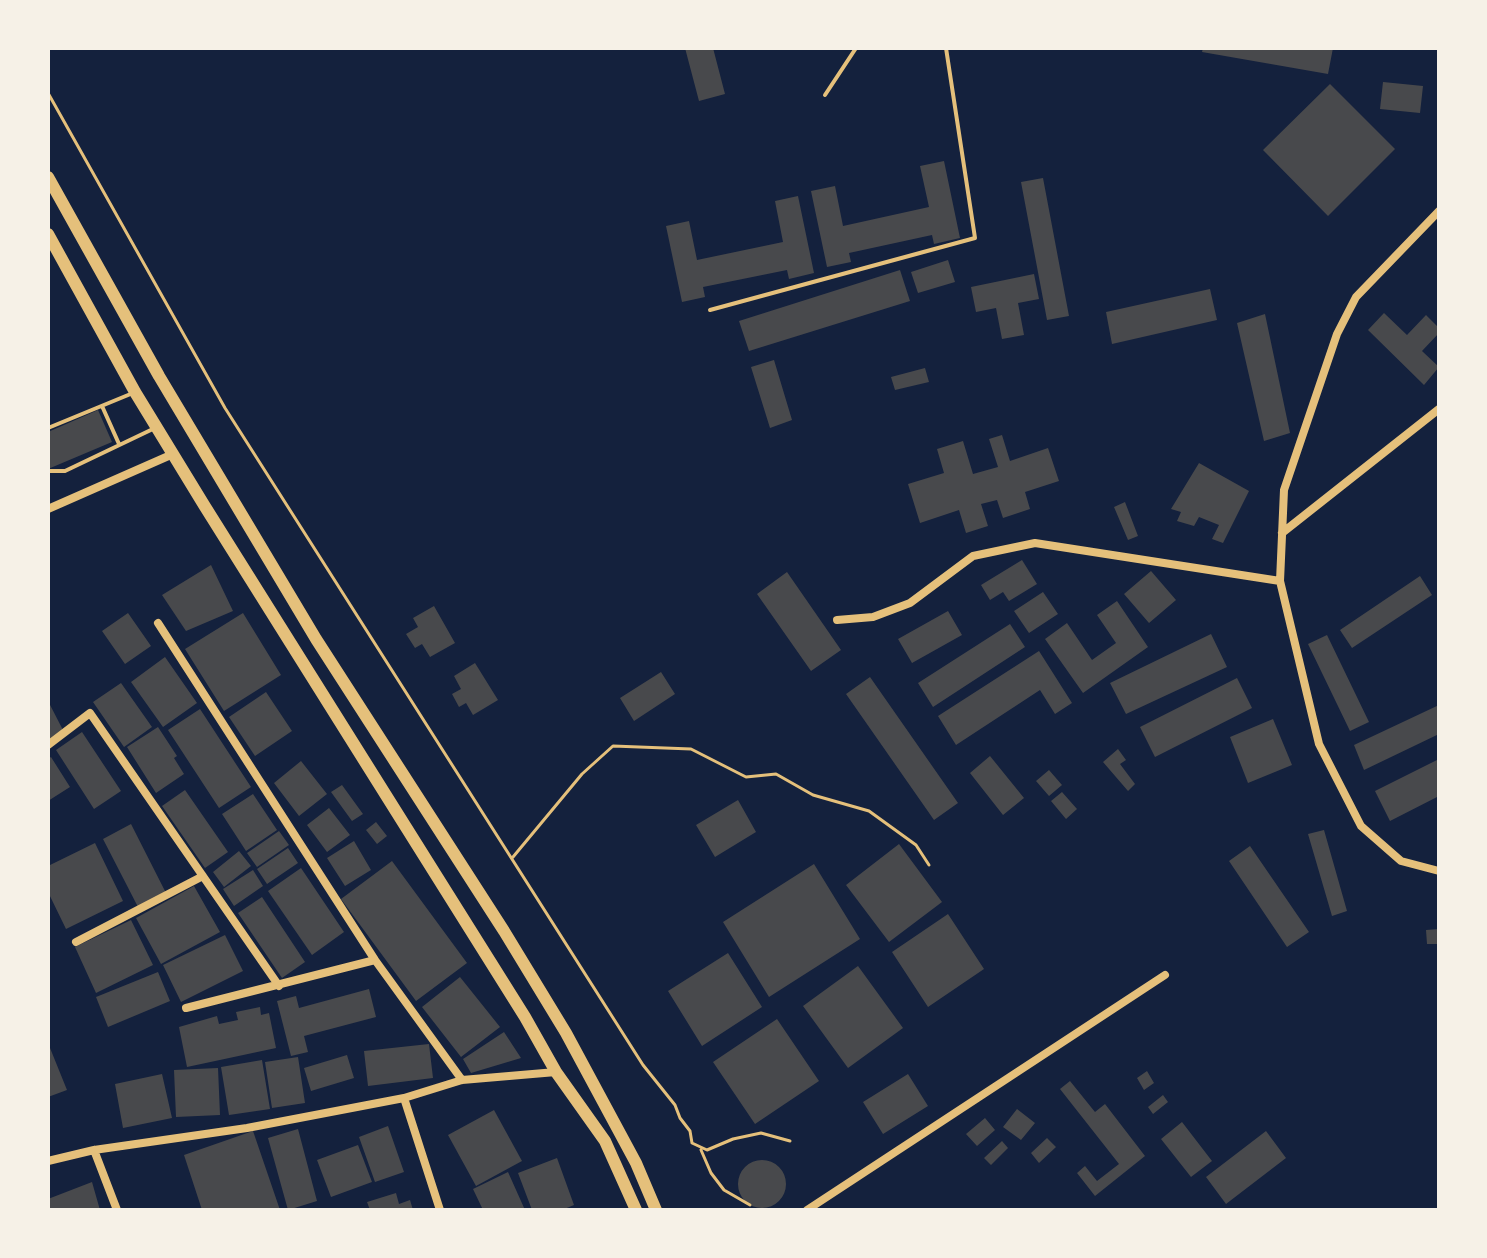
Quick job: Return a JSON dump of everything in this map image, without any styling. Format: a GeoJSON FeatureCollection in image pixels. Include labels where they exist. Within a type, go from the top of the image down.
{"type":"FeatureCollection","features":[{"type":"Feature","properties":{"kind":"main road"},"geometry":{"type":"LineString","coordinates":[[48,177],[159,376],[316,639],[566,1033],[636,1163],[656,1210]]}},
{"type":"Feature","properties":{"kind":"main road"},"geometry":{"type":"LineString","coordinates":[[48,234],[156,427],[525,1017],[556,1072],[605,1141],[636,1210]]}},
{"type":"Feature","properties":{"kind":"main road"},"geometry":{"type":"LineString","coordinates":[[94,318],[118,302]]}},
{"type":"Feature","properties":{"kind":"street"},"geometry":{"type":"LineString","coordinates":[[1439,211],[1356,297],[1337,334],[1284,490],[1280,581],[1319,744],[1361,826],[1401,861],[1439,871]]}},
{"type":"Feature","properties":{"kind":"street"},"geometry":{"type":"LineString","coordinates":[[1282,533],[1439,409]]}},
{"type":"Feature","properties":{"kind":"street"},"geometry":{"type":"LineString","coordinates":[[48,509],[173,454]]}},
{"type":"Feature","properties":{"kind":"street"},"geometry":{"type":"LineString","coordinates":[[837,620],[873,617],[910,603],[973,556],[1035,543],[1280,581]]}},
{"type":"Feature","properties":{"kind":"street"},"geometry":{"type":"LineString","coordinates":[[158,623],[375,960],[462,1080]]}},
{"type":"Feature","properties":{"kind":"street"},"geometry":{"type":"LineString","coordinates":[[48,745],[90,713],[279,986]]}},
{"type":"Feature","properties":{"kind":"street"},"geometry":{"type":"LineString","coordinates":[[76,942],[203,876]]}},
{"type":"Feature","properties":{"kind":"street"},"geometry":{"type":"LineString","coordinates":[[186,1008],[375,960]]}},
{"type":"Feature","properties":{"kind":"street"},"geometry":{"type":"LineString","coordinates":[[807,1210],[1165,975]]}},
{"type":"Feature","properties":{"kind":"street"},"geometry":{"type":"LineString","coordinates":[[48,1161],[94,1150],[247,1128],[404,1098],[462,1080],[556,1072]]}},
{"type":"Feature","properties":{"kind":"street"},"geometry":{"type":"LineString","coordinates":[[404,1098],[440,1210]]}},
{"type":"Feature","properties":{"kind":"street"},"geometry":{"type":"LineString","coordinates":[[94,1150],[117,1210]]}},
{"type":"Feature","properties":{"kind":"lane"},"geometry":{"type":"LineString","coordinates":[[825,95],[856,48]]}},
{"type":"Feature","properties":{"kind":"lane"},"geometry":{"type":"LineString","coordinates":[[710,310],[975,238],[946,48]]}},
{"type":"Feature","properties":{"kind":"lane"},"geometry":{"type":"LineString","coordinates":[[48,428],[135,392]]}},
{"type":"Feature","properties":{"kind":"lane"},"geometry":{"type":"LineString","coordinates":[[102,406],[119,444]]}},
{"type":"Feature","properties":{"kind":"lane"},"geometry":{"type":"LineString","coordinates":[[48,471],[65,471],[156,427]]}},
{"type":"Feature","properties":{"kind":"path"},"geometry":{"type":"LineString","coordinates":[[48,93],[225,408],[643,1065],[671,1099],[690,1131],[692,1143],[701,1150],[711,1173],[724,1190],[750,1205]]}},
{"type":"Feature","properties":{"kind":"path"},"geometry":{"type":"LineString","coordinates":[[513,857],[582,774],[613,746],[691,749],[746,777],[776,774],[813,795],[869,811],[916,845],[929,865]]}},
{"type":"Feature","properties":{"kind":"path"},"geometry":{"type":"LineString","coordinates":[[701,1150],[755,1134],[773,1135],[790,1141]]}},
{"type":"Feature","properties":{"kind":"building"},"geometry":{"type":"Polygon","coordinates":[[[685,48],[713,48],[725,94],[699,101],[685,48]]]}},
{"type":"Feature","properties":{"kind":"building"},"geometry":{"type":"Polygon","coordinates":[[[1203,48],[1333,48],[1328,74],[1202,52],[1203,48]]]}},
{"type":"Feature","properties":{"kind":"building"},"geometry":{"type":"Polygon","coordinates":[[[1383,82],[1423,86],[1420,113],[1380,109],[1383,82]]]}},
{"type":"Feature","properties":{"kind":"building"},"geometry":{"type":"Polygon","coordinates":[[[1330,84],[1395,149],[1328,216],[1263,150],[1330,84]]]}},
{"type":"Feature","properties":{"kind":"building"},"geometry":{"type":"Polygon","coordinates":[[[944,161],[960,238],[934,244],[932,235],[849,253],[851,262],[827,267],[811,191],[835,186],[843,226],[929,207],[920,166],[944,161]]]}},
{"type":"Feature","properties":{"kind":"building"},"geometry":{"type":"Polygon","coordinates":[[[1043,178],[1069,316],[1047,320],[1021,182],[1043,178]]]}},
{"type":"Feature","properties":{"kind":"building"},"geometry":{"type":"Polygon","coordinates":[[[798,196],[814,273],[789,279],[787,270],[703,287],[705,297],[682,302],[666,226],[689,221],[697,260],[783,242],[775,201],[798,196]]]}},
{"type":"Feature","properties":{"kind":"building"},"geometry":{"type":"Polygon","coordinates":[[[948,260],[955,282],[918,293],[911,272],[948,260]]]}},
{"type":"Feature","properties":{"kind":"building"},"geometry":{"type":"Polygon","coordinates":[[[900,270],[910,301],[749,351],[739,321],[900,270]]]}},
{"type":"Feature","properties":{"kind":"building"},"geometry":{"type":"Polygon","coordinates":[[[1034,274],[1039,299],[1018,303],[1024,335],[1002,339],[996,308],[976,312],[971,287],[1034,274]]]}},
{"type":"Feature","properties":{"kind":"building"},"geometry":{"type":"Polygon","coordinates":[[[1210,289],[1217,320],[1112,344],[1106,312],[1210,289]]]}},
{"type":"Feature","properties":{"kind":"building"},"geometry":{"type":"Polygon","coordinates":[[[1384,313],[1407,335],[1426,315],[1439,328],[1439,333],[1422,351],[1439,367],[1424,385],[1368,330],[1384,313]]]}},
{"type":"Feature","properties":{"kind":"building"},"geometry":{"type":"Polygon","coordinates":[[[1265,314],[1290,433],[1264,441],[1237,323],[1265,314]]]}},
{"type":"Feature","properties":{"kind":"building"},"geometry":{"type":"Polygon","coordinates":[[[774,360],[792,420],[770,428],[751,367],[774,360]]]}},
{"type":"Feature","properties":{"kind":"building"},"geometry":{"type":"Polygon","coordinates":[[[925,368],[929,382],[895,390],[891,377],[925,368]]]}},
{"type":"Feature","properties":{"kind":"building"},"geometry":{"type":"Polygon","coordinates":[[[98,410],[112,442],[48,469],[48,432],[98,410]]]}},
{"type":"Feature","properties":{"kind":"building"},"geometry":{"type":"Polygon","coordinates":[[[1002,435],[1010,461],[1048,448],[1059,481],[1025,492],[1030,509],[1003,518],[997,500],[981,504],[988,526],[966,533],[959,510],[920,523],[908,484],[944,473],[937,449],[963,441],[973,474],[998,467],[989,439],[1002,435]]]}},
{"type":"Feature","properties":{"kind":"building"},"geometry":{"type":"Polygon","coordinates":[[[1199,463],[1249,491],[1223,543],[1212,539],[1219,525],[1199,517],[1194,526],[1177,521],[1181,512],[1171,509],[1199,463]]]}},
{"type":"Feature","properties":{"kind":"building"},"geometry":{"type":"Polygon","coordinates":[[[1125,502],[1138,536],[1128,540],[1114,507],[1125,502]]]}},
{"type":"Feature","properties":{"kind":"building"},"geometry":{"type":"Polygon","coordinates":[[[1022,560],[1037,584],[1009,601],[1003,592],[990,600],[981,585],[1022,560]]]}},
{"type":"Feature","properties":{"kind":"building"},"geometry":{"type":"Polygon","coordinates":[[[211,565],[233,611],[186,631],[162,595],[211,565]]]}},
{"type":"Feature","properties":{"kind":"building"},"geometry":{"type":"Polygon","coordinates":[[[1151,571],[1176,600],[1149,623],[1124,594],[1151,571]]]}},
{"type":"Feature","properties":{"kind":"building"},"geometry":{"type":"Polygon","coordinates":[[[787,572],[841,650],[811,671],[757,594],[787,572]]]}},
{"type":"Feature","properties":{"kind":"building"},"geometry":{"type":"Polygon","coordinates":[[[1420,576],[1432,595],[1352,648],[1340,630],[1420,576]]]}},
{"type":"Feature","properties":{"kind":"building"},"geometry":{"type":"Polygon","coordinates":[[[1043,592],[1058,614],[1029,633],[1014,611],[1043,592]]]}},
{"type":"Feature","properties":{"kind":"building"},"geometry":{"type":"Polygon","coordinates":[[[1117,601],[1148,647],[1083,693],[1045,639],[1067,623],[1092,660],[1116,643],[1097,615],[1117,601]]]}},
{"type":"Feature","properties":{"kind":"building"},"geometry":{"type":"Polygon","coordinates":[[[434,606],[455,643],[430,657],[422,644],[415,648],[406,634],[418,627],[413,618],[434,606]]]}},
{"type":"Feature","properties":{"kind":"building"},"geometry":{"type":"Polygon","coordinates":[[[948,611],[962,635],[912,663],[898,639],[948,611]]]}},
{"type":"Feature","properties":{"kind":"building"},"geometry":{"type":"Polygon","coordinates":[[[128,613],[151,646],[125,664],[102,631],[128,613]]]}},
{"type":"Feature","properties":{"kind":"building"},"geometry":{"type":"Polygon","coordinates":[[[243,613],[281,675],[224,711],[185,649],[243,613]]]}},
{"type":"Feature","properties":{"kind":"building"},"geometry":{"type":"Polygon","coordinates":[[[1010,624],[1025,647],[933,707],[918,683],[1010,624]]]}},
{"type":"Feature","properties":{"kind":"building"},"geometry":{"type":"Polygon","coordinates":[[[1211,634],[1227,667],[1126,714],[1110,683],[1211,634]]]}},
{"type":"Feature","properties":{"kind":"building"},"geometry":{"type":"Polygon","coordinates":[[[1327,635],[1369,722],[1350,731],[1308,644],[1327,635]]]}},
{"type":"Feature","properties":{"kind":"building"},"geometry":{"type":"Polygon","coordinates":[[[1039,651],[1072,703],[1055,714],[1040,690],[956,745],[938,716],[1039,651]]]}},
{"type":"Feature","properties":{"kind":"building"},"geometry":{"type":"Polygon","coordinates":[[[165,657],[197,703],[163,727],[131,682],[165,657]]]}},
{"type":"Feature","properties":{"kind":"building"},"geometry":{"type":"Polygon","coordinates":[[[475,663],[498,700],[473,715],[466,703],[459,707],[452,694],[461,689],[454,676],[475,663]]]}},
{"type":"Feature","properties":{"kind":"building"},"geometry":{"type":"Polygon","coordinates":[[[661,672],[675,694],[634,721],[620,698],[661,672]]]}},
{"type":"Feature","properties":{"kind":"building"},"geometry":{"type":"Polygon","coordinates":[[[870,677],[958,803],[934,820],[846,694],[870,677]]]}},
{"type":"Feature","properties":{"kind":"building"},"geometry":{"type":"Polygon","coordinates":[[[1237,678],[1252,708],[1155,757],[1140,727],[1237,678]]]}},
{"type":"Feature","properties":{"kind":"building"},"geometry":{"type":"Polygon","coordinates":[[[121,683],[152,727],[124,747],[93,702],[121,683]]]}},
{"type":"Feature","properties":{"kind":"building"},"geometry":{"type":"Polygon","coordinates":[[[266,692],[292,731],[255,756],[229,717],[266,692]]]}},
{"type":"Feature","properties":{"kind":"building"},"geometry":{"type":"Polygon","coordinates":[[[48,701],[64,732],[48,741],[48,701]]]}},
{"type":"Feature","properties":{"kind":"building"},"geometry":{"type":"Polygon","coordinates":[[[1439,705],[1439,734],[1364,770],[1354,745],[1439,705]]]}},
{"type":"Feature","properties":{"kind":"building"},"geometry":{"type":"Polygon","coordinates":[[[200,709],[251,787],[219,808],[168,730],[200,709]]]}},
{"type":"Feature","properties":{"kind":"building"},"geometry":{"type":"Polygon","coordinates":[[[1273,719],[1292,765],[1248,783],[1230,737],[1273,719]]]}},
{"type":"Feature","properties":{"kind":"building"},"geometry":{"type":"Polygon","coordinates":[[[158,727],[177,756],[174,758],[184,774],[156,793],[127,747],[158,727]]]}},
{"type":"Feature","properties":{"kind":"building"},"geometry":{"type":"Polygon","coordinates":[[[82,732],[121,791],[94,809],[56,750],[82,732]]]}},
{"type":"Feature","properties":{"kind":"building"},"geometry":{"type":"Polygon","coordinates":[[[1118,749],[1126,760],[1120,764],[1135,784],[1128,791],[1103,762],[1118,749]]]}},
{"type":"Feature","properties":{"kind":"building"},"geometry":{"type":"Polygon","coordinates":[[[990,756],[1024,798],[1003,815],[970,773],[990,756]]]}},
{"type":"Feature","properties":{"kind":"building"},"geometry":{"type":"Polygon","coordinates":[[[51,757],[70,787],[48,801],[48,759],[51,757]]]}},
{"type":"Feature","properties":{"kind":"building"},"geometry":{"type":"Polygon","coordinates":[[[1439,759],[1439,796],[1390,821],[1375,791],[1439,759]]]}},
{"type":"Feature","properties":{"kind":"building"},"geometry":{"type":"Polygon","coordinates":[[[301,761],[327,794],[299,816],[274,783],[301,761]]]}},
{"type":"Feature","properties":{"kind":"building"},"geometry":{"type":"Polygon","coordinates":[[[1049,770],[1062,785],[1049,796],[1036,781],[1049,770]]]}},
{"type":"Feature","properties":{"kind":"building"},"geometry":{"type":"Polygon","coordinates":[[[342,785],[363,814],[352,821],[331,792],[342,785]]]}},
{"type":"Feature","properties":{"kind":"building"},"geometry":{"type":"Polygon","coordinates":[[[185,790],[228,852],[205,868],[162,806],[185,790]]]}},
{"type":"Feature","properties":{"kind":"building"},"geometry":{"type":"Polygon","coordinates":[[[1062,792],[1077,809],[1066,819],[1051,801],[1062,792]]]}},
{"type":"Feature","properties":{"kind":"building"},"geometry":{"type":"Polygon","coordinates":[[[253,794],[277,830],[246,851],[222,814],[253,794]]]}},
{"type":"Feature","properties":{"kind":"building"},"geometry":{"type":"Polygon","coordinates":[[[738,800],[756,832],[715,857],[696,825],[738,800]]]}},
{"type":"Feature","properties":{"kind":"building"},"geometry":{"type":"Polygon","coordinates":[[[329,808],[350,835],[327,852],[307,825],[329,808]]]}},
{"type":"Feature","properties":{"kind":"building"},"geometry":{"type":"Polygon","coordinates":[[[376,822],[387,836],[377,844],[366,830],[376,822]]]}},
{"type":"Feature","properties":{"kind":"building"},"geometry":{"type":"Polygon","coordinates":[[[131,824],[166,893],[138,907],[103,839],[131,824]]]}},
{"type":"Feature","properties":{"kind":"building"},"geometry":{"type":"Polygon","coordinates":[[[1324,830],[1347,911],[1332,916],[1308,834],[1324,830]]]}},
{"type":"Feature","properties":{"kind":"building"},"geometry":{"type":"Polygon","coordinates":[[[279,831],[289,845],[257,867],[247,853],[279,831]]]}},
{"type":"Feature","properties":{"kind":"building"},"geometry":{"type":"Polygon","coordinates":[[[354,841],[371,870],[345,886],[327,858],[354,841]]]}},
{"type":"Feature","properties":{"kind":"building"},"geometry":{"type":"Polygon","coordinates":[[[95,843],[123,901],[66,929],[48,892],[48,866],[95,843]]]}},
{"type":"Feature","properties":{"kind":"building"},"geometry":{"type":"Polygon","coordinates":[[[899,844],[942,902],[889,942],[846,885],[899,844]]]}},
{"type":"Feature","properties":{"kind":"building"},"geometry":{"type":"Polygon","coordinates":[[[1250,846],[1309,932],[1287,947],[1229,861],[1250,846]]]}},
{"type":"Feature","properties":{"kind":"building"},"geometry":{"type":"Polygon","coordinates":[[[288,848],[298,863],[267,884],[257,869],[288,848]]]}},
{"type":"Feature","properties":{"kind":"building"},"geometry":{"type":"Polygon","coordinates":[[[239,851],[251,866],[224,887],[213,872],[239,851]]]}},
{"type":"Feature","properties":{"kind":"building"},"geometry":{"type":"Polygon","coordinates":[[[392,861],[467,963],[416,1001],[341,899],[392,861]]]}},
{"type":"Feature","properties":{"kind":"building"},"geometry":{"type":"Polygon","coordinates":[[[814,864],[860,939],[769,997],[723,922],[814,864]]]}},
{"type":"Feature","properties":{"kind":"building"},"geometry":{"type":"Polygon","coordinates":[[[301,868],[344,932],[312,955],[268,891],[301,868]]]}},
{"type":"Feature","properties":{"kind":"building"},"geometry":{"type":"Polygon","coordinates":[[[253,870],[263,886],[234,906],[223,889],[253,870]]]}},
{"type":"Feature","properties":{"kind":"building"},"geometry":{"type":"Polygon","coordinates":[[[194,886],[220,932],[161,964],[136,918],[194,886]]]}},
{"type":"Feature","properties":{"kind":"building"},"geometry":{"type":"Polygon","coordinates":[[[262,897],[305,962],[282,978],[238,913],[262,897]]]}},
{"type":"Feature","properties":{"kind":"building"},"geometry":{"type":"Polygon","coordinates":[[[948,914],[984,969],[928,1007],[892,952],[948,914]]]}},
{"type":"Feature","properties":{"kind":"building"},"geometry":{"type":"Polygon","coordinates":[[[131,920],[153,965],[96,993],[75,947],[131,920]]]}},
{"type":"Feature","properties":{"kind":"building"},"geometry":{"type":"Polygon","coordinates":[[[1439,929],[1439,944],[1427,944],[1426,930],[1439,929]]]}},
{"type":"Feature","properties":{"kind":"building"},"geometry":{"type":"Polygon","coordinates":[[[225,935],[243,971],[181,1002],[163,965],[225,935]]]}},
{"type":"Feature","properties":{"kind":"building"},"geometry":{"type":"Polygon","coordinates":[[[728,953],[762,1007],[702,1046],[668,991],[728,953]]]}},
{"type":"Feature","properties":{"kind":"building"},"geometry":{"type":"Polygon","coordinates":[[[858,966],[903,1028],[848,1068],[803,1006],[858,966]]]}},
{"type":"Feature","properties":{"kind":"building"},"geometry":{"type":"Polygon","coordinates":[[[158,972],[170,1001],[108,1027],[96,997],[158,972]]]}},
{"type":"Feature","properties":{"kind":"building"},"geometry":{"type":"Polygon","coordinates":[[[460,977],[500,1027],[461,1057],[422,1007],[460,977]]]}},
{"type":"Feature","properties":{"kind":"building"},"geometry":{"type":"Polygon","coordinates":[[[369,989],[376,1017],[304,1036],[308,1052],[291,1056],[277,1001],[296,996],[299,1008],[369,989]]]}},
{"type":"Feature","properties":{"kind":"building"},"geometry":{"type":"Polygon","coordinates":[[[260,1007],[261,1015],[269,1013],[276,1048],[187,1067],[179,1027],[217,1016],[219,1024],[238,1020],[236,1012],[260,1007]]]}},
{"type":"Feature","properties":{"kind":"building"},"geometry":{"type":"Polygon","coordinates":[[[777,1019],[819,1081],[755,1124],[713,1062],[777,1019]]]}},
{"type":"Feature","properties":{"kind":"building"},"geometry":{"type":"Polygon","coordinates":[[[504,1032],[521,1058],[471,1073],[463,1059],[504,1032]]]}},
{"type":"Feature","properties":{"kind":"building"},"geometry":{"type":"Polygon","coordinates":[[[48,1043],[67,1090],[48,1097],[48,1043]]]}},
{"type":"Feature","properties":{"kind":"building"},"geometry":{"type":"Polygon","coordinates":[[[429,1044],[433,1078],[368,1086],[364,1051],[429,1044]]]}},
{"type":"Feature","properties":{"kind":"building"},"geometry":{"type":"Polygon","coordinates":[[[347,1055],[354,1078],[311,1091],[304,1068],[347,1055]]]}},
{"type":"Feature","properties":{"kind":"building"},"geometry":{"type":"Polygon","coordinates":[[[298,1057],[305,1103],[272,1108],[265,1062],[298,1057]]]}},
{"type":"Feature","properties":{"kind":"building"},"geometry":{"type":"Polygon","coordinates":[[[262,1060],[270,1109],[229,1115],[221,1067],[262,1060]]]}},
{"type":"Feature","properties":{"kind":"building"},"geometry":{"type":"Polygon","coordinates":[[[218,1068],[220,1115],[176,1117],[174,1070],[218,1068]]]}},
{"type":"Feature","properties":{"kind":"building"},"geometry":{"type":"Polygon","coordinates":[[[1147,1071],[1154,1083],[1144,1090],[1137,1078],[1147,1071]]]}},
{"type":"Feature","properties":{"kind":"building"},"geometry":{"type":"Polygon","coordinates":[[[162,1074],[172,1118],[123,1128],[115,1084],[162,1074]]]}},
{"type":"Feature","properties":{"kind":"building"},"geometry":{"type":"Polygon","coordinates":[[[908,1074],[928,1106],[883,1134],[863,1102],[908,1074]]]}},
{"type":"Feature","properties":{"kind":"building"},"geometry":{"type":"Polygon","coordinates":[[[1070,1081],[1095,1112],[1105,1104],[1145,1156],[1095,1196],[1077,1173],[1085,1166],[1097,1181],[1119,1164],[1060,1089],[1070,1081]]]}},
{"type":"Feature","properties":{"kind":"building"},"geometry":{"type":"Polygon","coordinates":[[[1163,1095],[1168,1102],[1153,1114],[1148,1107],[1163,1095]]]}},
{"type":"Feature","properties":{"kind":"building"},"geometry":{"type":"Polygon","coordinates":[[[1017,1109],[1035,1123],[1021,1140],[1003,1127],[1017,1109]]]}},
{"type":"Feature","properties":{"kind":"building"},"geometry":{"type":"Polygon","coordinates":[[[494,1110],[522,1161],[476,1186],[448,1135],[494,1110]]]}},
{"type":"Feature","properties":{"kind":"building"},"geometry":{"type":"Polygon","coordinates":[[[985,1118],[995,1130],[977,1146],[966,1134],[985,1118]]]}},
{"type":"Feature","properties":{"kind":"building"},"geometry":{"type":"Polygon","coordinates":[[[1182,1122],[1212,1161],[1191,1177],[1161,1139],[1182,1122]]]}},
{"type":"Feature","properties":{"kind":"building"},"geometry":{"type":"Polygon","coordinates":[[[388,1126],[404,1172],[375,1182],[359,1137],[388,1126]]]}},
{"type":"Feature","properties":{"kind":"building"},"geometry":{"type":"Polygon","coordinates":[[[298,1129],[317,1201],[288,1210],[268,1138],[298,1129]]]}},
{"type":"Feature","properties":{"kind":"building"},"geometry":{"type":"Polygon","coordinates":[[[253,1131],[280,1210],[202,1210],[184,1155],[253,1131]]]}},
{"type":"Feature","properties":{"kind":"building"},"geometry":{"type":"Polygon","coordinates":[[[1266,1131],[1286,1158],[1226,1204],[1206,1177],[1266,1131]]]}},
{"type":"Feature","properties":{"kind":"building"},"geometry":{"type":"Polygon","coordinates":[[[1047,1138],[1056,1147],[1039,1163],[1031,1153],[1047,1138]]]}},
{"type":"Feature","properties":{"kind":"building"},"geometry":{"type":"Polygon","coordinates":[[[1002,1141],[1008,1148],[991,1165],[984,1158],[1002,1141]]]}},
{"type":"Feature","properties":{"kind":"building"},"geometry":{"type":"Polygon","coordinates":[[[358,1145],[372,1182],[331,1197],[317,1160],[358,1145]]]}},
{"type":"Feature","properties":{"kind":"building"},"geometry":{"type":"Polygon","coordinates":[[[557,1158],[574,1205],[562,1210],[532,1210],[518,1173],[557,1158]]]}},
{"type":"Feature","properties":{"kind":"building"},"geometry":{"type":"Polygon","coordinates":[[[762,1160],[779,1167],[786,1184],[779,1201],[762,1208],[745,1201],[738,1184],[745,1167],[762,1160]]]}},
{"type":"Feature","properties":{"kind":"building"},"geometry":{"type":"Polygon","coordinates":[[[508,1172],[525,1210],[483,1210],[473,1189],[508,1172]]]}},
{"type":"Feature","properties":{"kind":"building"},"geometry":{"type":"Polygon","coordinates":[[[92,1182],[100,1210],[48,1210],[48,1199],[92,1182]]]}},
{"type":"Feature","properties":{"kind":"building"},"geometry":{"type":"Polygon","coordinates":[[[396,1193],[399,1204],[410,1200],[413,1210],[370,1210],[367,1202],[396,1193]]]}}]}
